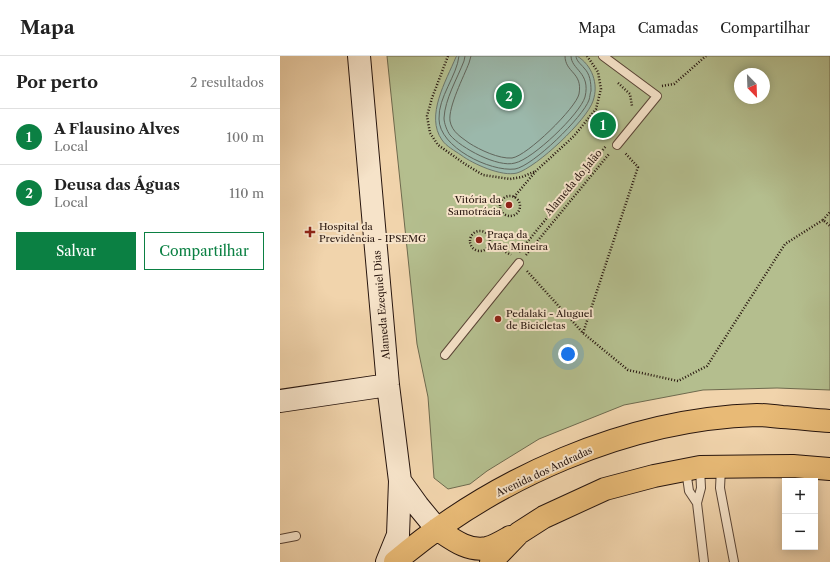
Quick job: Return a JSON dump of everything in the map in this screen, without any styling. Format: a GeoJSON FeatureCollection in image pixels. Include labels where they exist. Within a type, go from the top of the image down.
{"type":"FeatureCollection","features":[{"type":"Feature","properties":{"kind":"main road","name":"Avenida dos Andradas"},"geometry":{"type":"LineString","coordinates":[[395,562],[421,540],[437,529],[514,482],[578,453],[628,435],[668,425],[712,418],[759,415],[830,421]]}},
{"type":"Feature","properties":{"kind":"main road"},"geometry":{"type":"LineString","coordinates":[[437,529],[461,544],[473,549],[488,548],[519,533],[544,517],[605,489],[654,476],[702,468],[792,466],[830,469]]}},
{"type":"Feature","properties":{"kind":"main road"},"geometry":{"type":"LineString","coordinates":[[491,562],[519,533]]}},
{"type":"Feature","properties":{"kind":"street","name":"Alameda Ezequiel Dias"},"geometry":{"type":"LineString","coordinates":[[359,56],[388,385],[400,481],[398,535],[387,562]]}},
{"type":"Feature","properties":{"kind":"street"},"geometry":{"type":"LineString","coordinates":[[280,401],[388,385]]}},
{"type":"Feature","properties":{"kind":"street","name":"Alameda Ezequiel Dias"},"geometry":{"type":"LineString","coordinates":[[400,481],[437,529]]}},
{"type":"Feature","properties":{"kind":"lane"},"geometry":{"type":"LineString","coordinates":[[603,56],[657,96],[614,143]]}},
{"type":"Feature","properties":{"kind":"lane"},"geometry":{"type":"LineString","coordinates":[[445,355],[519,263]]}},
{"type":"Feature","properties":{"kind":"lane"},"geometry":{"type":"LineString","coordinates":[[697,502],[689,491],[702,468]]}},
{"type":"Feature","properties":{"kind":"lane"},"geometry":{"type":"LineString","coordinates":[[702,468],[701,488],[697,502],[704,562]]}},
{"type":"Feature","properties":{"kind":"lane"},"geometry":{"type":"LineString","coordinates":[[702,468],[720,488],[734,562]]}},
{"type":"Feature","properties":{"kind":"lane"},"geometry":{"type":"LineString","coordinates":[[280,539],[296,536]]}},
{"type":"Feature","properties":{"kind":"path"},"geometry":{"type":"LineString","coordinates":[[448,56],[432,98],[427,116],[430,133],[438,145],[483,175],[510,179],[522,177],[536,171]]}},
{"type":"Feature","properties":{"kind":"path"},"geometry":{"type":"LineString","coordinates":[[514,197],[536,171],[574,136],[596,109],[601,89],[598,72],[587,56]]}},
{"type":"Feature","properties":{"kind":"path"},"geometry":{"type":"LineString","coordinates":[[661,87],[674,84],[706,56]]}},
{"type":"Feature","properties":{"kind":"path"},"geometry":{"type":"LineString","coordinates":[[591,61],[602,70]]}},
{"type":"Feature","properties":{"kind":"path"},"geometry":{"type":"LineString","coordinates":[[613,80],[630,94],[633,103],[632,109]]}},
{"type":"Feature","properties":{"kind":"path"},"geometry":{"type":"LineString","coordinates":[[490,243],[514,257],[614,143],[638,167],[583,333]]}},
{"type":"Feature","properties":{"kind":"path","name":"Alameda do Jalão"},"geometry":{"type":"LineString","coordinates":[[519,263],[614,143]]}},
{"type":"Feature","properties":{"kind":"path"},"geometry":{"type":"LineString","coordinates":[[508,196],[514,197],[519,202],[520,209],[516,214],[510,216],[504,215],[500,209],[500,203],[508,196]]}},
{"type":"Feature","properties":{"kind":"path"},"geometry":{"type":"LineString","coordinates":[[519,263],[583,333],[628,370],[678,380],[707,366],[785,244],[823,220],[830,212]]}},
{"type":"Feature","properties":{"kind":"path"},"geometry":{"type":"LineString","coordinates":[[823,220],[830,226]]}},
{"type":"Feature","properties":{"kind":"path"},"geometry":{"type":"LineString","coordinates":[[482,231],[490,236],[490,243],[487,249],[480,251],[472,246],[470,239],[476,232],[482,231]]}},
{"type":"Feature","properties":{"kind":"green space"},"geometry":{"type":"Polygon","coordinates":[[[387,56],[830,56],[830,390],[777,388],[703,390],[624,405],[539,439],[487,471],[470,484],[448,489],[434,478],[428,397],[417,344],[387,56]]]}},
{"type":"Feature","properties":{"kind":"water"},"geometry":{"type":"Polygon","coordinates":[[[457,56],[577,56],[587,64],[593,76],[595,82],[595,95],[589,109],[572,131],[548,153],[526,169],[511,174],[488,169],[466,159],[448,146],[442,140],[437,131],[436,110],[439,98],[457,56]]]}},
{"type":"Feature","properties":{"kind":"place","name":"Deusa das Águas"},"geometry":{"type":"Point","coordinates":[509,96]}},
{"type":"Feature","properties":{"kind":"place","name":"A Flausino Alves"},"geometry":{"type":"Point","coordinates":[603,125]}},
{"type":"Feature","properties":{"kind":"place","name":"Vitória da Samotrácia"},"geometry":{"type":"Point","coordinates":[509,205]}},
{"type":"Feature","properties":{"kind":"place","name":"Hospital da Previdência - IPSEMG"},"geometry":{"type":"Point","coordinates":[310,232]}},
{"type":"Feature","properties":{"kind":"place","name":"Praça da Mãe Mineira"},"geometry":{"type":"Point","coordinates":[479,240]}},
{"type":"Feature","properties":{"kind":"place","name":"Pedalaki - Aluguel de Bicicletas"},"geometry":{"type":"Point","coordinates":[498,319]}}]}
